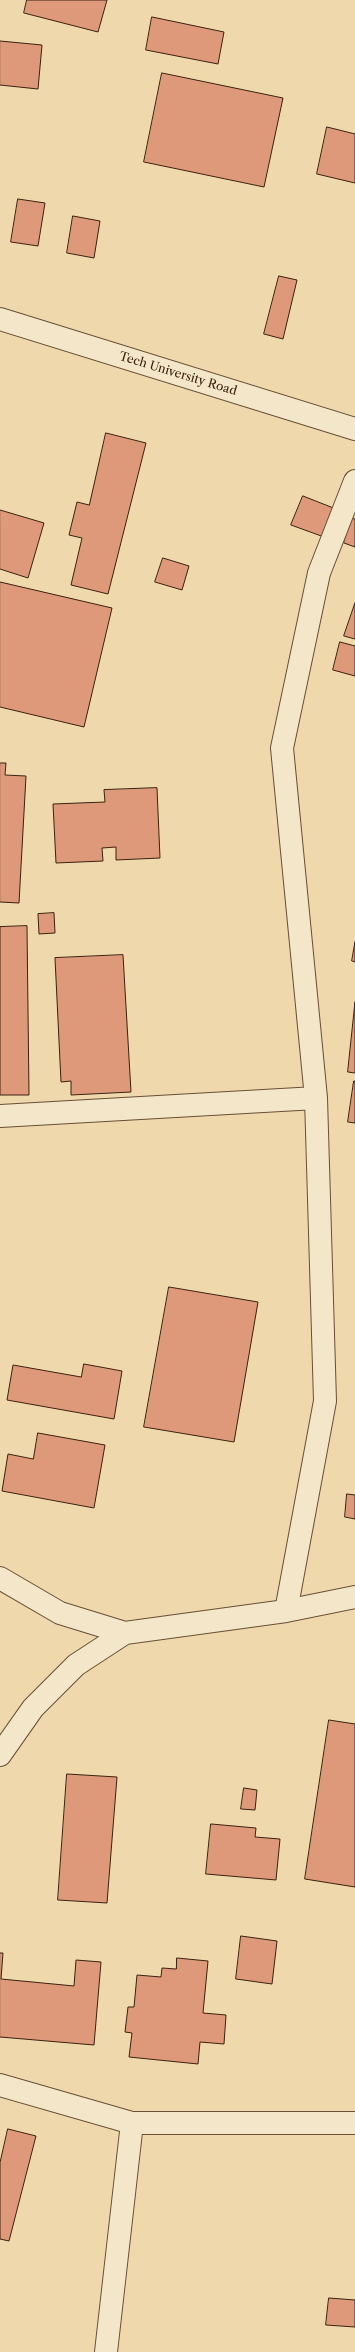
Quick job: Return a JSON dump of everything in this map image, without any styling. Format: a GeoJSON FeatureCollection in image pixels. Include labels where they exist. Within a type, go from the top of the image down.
{"type":"FeatureCollection","features":[{"type":"Feature","properties":{"kind":"street","name":"Tech University Road"},"geometry":{"type":"LineString","coordinates":[[0,318],[355,429]]}},
{"type":"Feature","properties":{"kind":"street"},"geometry":{"type":"LineString","coordinates":[[286,1611],[325,1401],[316,1098],[282,748],[319,573],[355,481]]}},
{"type":"Feature","properties":{"kind":"street"},"geometry":{"type":"LineString","coordinates":[[0,1116],[316,1098]]}},
{"type":"Feature","properties":{"kind":"street"},"geometry":{"type":"LineString","coordinates":[[0,1578],[60,1613],[125,1633],[286,1611],[355,1597]]}},
{"type":"Feature","properties":{"kind":"street"},"geometry":{"type":"LineString","coordinates":[[0,1755],[33,1708],[76,1665],[125,1633]]}},
{"type":"Feature","properties":{"kind":"street"},"geometry":{"type":"LineString","coordinates":[[0,2086],[132,2123],[355,2123]]}},
{"type":"Feature","properties":{"kind":"street"},"geometry":{"type":"LineString","coordinates":[[106,2352],[132,2123]]}},
{"type":"Feature","properties":{"kind":"building"},"geometry":{"type":"Polygon","coordinates":[[[27,0],[107,0],[98,32],[24,13],[27,0]]]}},
{"type":"Feature","properties":{"kind":"building"},"geometry":{"type":"Polygon","coordinates":[[[152,17],[224,32],[218,64],[146,50],[152,17]]]}},
{"type":"Feature","properties":{"kind":"building"},"geometry":{"type":"Polygon","coordinates":[[[0,41],[42,45],[38,89],[0,85],[0,41]]]}},
{"type":"Feature","properties":{"kind":"building"},"geometry":{"type":"Polygon","coordinates":[[[162,73],[283,98],[264,187],[144,162],[162,73]]]}},
{"type":"Feature","properties":{"kind":"building"},"geometry":{"type":"Polygon","coordinates":[[[327,127],[355,134],[355,183],[317,174],[327,127]]]}},
{"type":"Feature","properties":{"kind":"building"},"geometry":{"type":"Polygon","coordinates":[[[18,199],[45,203],[38,246],[11,242],[18,199]]]}},
{"type":"Feature","properties":{"kind":"building"},"geometry":{"type":"Polygon","coordinates":[[[73,216],[100,221],[94,258],[67,253],[73,216]]]}},
{"type":"Feature","properties":{"kind":"building"},"geometry":{"type":"Polygon","coordinates":[[[279,276],[297,280],[283,339],[264,334],[279,276]]]}},
{"type":"Feature","properties":{"kind":"building"},"geometry":{"type":"Polygon","coordinates":[[[106,433],[146,443],[108,594],[71,585],[82,538],[69,535],[77,502],[89,505],[106,433]]]}},
{"type":"Feature","properties":{"kind":"building"},"geometry":{"type":"Polygon","coordinates":[[[303,496],[336,509],[324,537],[291,525],[303,496]]]}},
{"type":"Feature","properties":{"kind":"building"},"geometry":{"type":"Polygon","coordinates":[[[0,510],[44,523],[28,578],[0,569],[0,510]]]}},
{"type":"Feature","properties":{"kind":"building"},"geometry":{"type":"Polygon","coordinates":[[[350,518],[355,519],[355,547],[344,543],[350,518]]]}},
{"type":"Feature","properties":{"kind":"building"},"geometry":{"type":"Polygon","coordinates":[[[163,558],[189,566],[182,590],[155,582],[163,558]]]}},
{"type":"Feature","properties":{"kind":"building"},"geometry":{"type":"Polygon","coordinates":[[[0,582],[112,608],[84,727],[0,707],[0,582]]]}},
{"type":"Feature","properties":{"kind":"building"},"geometry":{"type":"Polygon","coordinates":[[[355,603],[355,639],[344,636],[355,603]]]}},
{"type":"Feature","properties":{"kind":"building"},"geometry":{"type":"Polygon","coordinates":[[[340,642],[355,646],[355,676],[333,670],[340,642]]]}},
{"type":"Feature","properties":{"kind":"building"},"geometry":{"type":"Polygon","coordinates":[[[0,763],[6,763],[5,775],[26,776],[19,903],[0,902],[0,763]]]}},
{"type":"Feature","properties":{"kind":"building"},"geometry":{"type":"Polygon","coordinates":[[[157,788],[160,858],[116,860],[116,847],[102,848],[103,861],[56,863],[53,804],[105,802],[104,790],[157,788]]]}},
{"type":"Feature","properties":{"kind":"building"},"geometry":{"type":"Polygon","coordinates":[[[54,913],[55,933],[39,934],[38,914],[54,913]]]}},
{"type":"Feature","properties":{"kind":"building"},"geometry":{"type":"Polygon","coordinates":[[[27,926],[29,1095],[0,1095],[0,927],[27,926]]]}},
{"type":"Feature","properties":{"kind":"building"},"geometry":{"type":"Polygon","coordinates":[[[355,942],[355,962],[352,961],[355,942]]]}},
{"type":"Feature","properties":{"kind":"building"},"geometry":{"type":"Polygon","coordinates":[[[123,955],[131,1092],[71,1095],[71,1081],[61,1082],[55,958],[123,955]]]}},
{"type":"Feature","properties":{"kind":"building"},"geometry":{"type":"Polygon","coordinates":[[[355,1002],[355,1073],[348,1072],[355,1002]]]}},
{"type":"Feature","properties":{"kind":"building"},"geometry":{"type":"Polygon","coordinates":[[[355,1081],[355,1123],[348,1122],[355,1081]]]}},
{"type":"Feature","properties":{"kind":"building"},"geometry":{"type":"Polygon","coordinates":[[[169,1287],[258,1302],[234,1442],[144,1427],[169,1287]]]}},
{"type":"Feature","properties":{"kind":"building"},"geometry":{"type":"Polygon","coordinates":[[[84,1364],[122,1371],[114,1419],[7,1400],[13,1365],[81,1377],[84,1364]]]}},
{"type":"Feature","properties":{"kind":"building"},"geometry":{"type":"Polygon","coordinates":[[[38,1433],[105,1445],[94,1508],[2,1491],[8,1454],[33,1459],[38,1433]]]}},
{"type":"Feature","properties":{"kind":"building"},"geometry":{"type":"Polygon","coordinates":[[[347,1494],[355,1495],[355,1519],[345,1517],[347,1494]]]}},
{"type":"Feature","properties":{"kind":"building"},"geometry":{"type":"Polygon","coordinates":[[[329,1720],[355,1724],[355,1887],[305,1879],[329,1720]]]}},
{"type":"Feature","properties":{"kind":"building"},"geometry":{"type":"Polygon","coordinates":[[[67,1774],[117,1777],[107,1903],[58,1900],[67,1774]]]}},
{"type":"Feature","properties":{"kind":"building"},"geometry":{"type":"Polygon","coordinates":[[[244,1788],[257,1790],[255,1810],[241,1809],[244,1788]]]}},
{"type":"Feature","properties":{"kind":"building"},"geometry":{"type":"Polygon","coordinates":[[[211,1824],[256,1828],[255,1837],[280,1839],[276,1880],[206,1874],[211,1824]]]}},
{"type":"Feature","properties":{"kind":"building"},"geometry":{"type":"Polygon","coordinates":[[[241,1936],[277,1941],[272,1984],[236,1979],[241,1936]]]}},
{"type":"Feature","properties":{"kind":"building"},"geometry":{"type":"Polygon","coordinates":[[[0,1953],[3,1953],[1,1979],[74,1986],[76,1960],[101,1962],[94,2045],[0,2037],[0,1953]]]}},
{"type":"Feature","properties":{"kind":"building"},"geometry":{"type":"Polygon","coordinates":[[[177,1958],[208,1961],[203,2013],[226,2015],[224,2044],[200,2042],[198,2064],[129,2057],[132,2033],[125,2032],[128,2007],[134,2007],[137,1975],[161,1977],[162,1968],[176,1969],[177,1958]]]}},
{"type":"Feature","properties":{"kind":"building"},"geometry":{"type":"Polygon","coordinates":[[[8,2129],[36,2136],[9,2241],[0,2239],[0,2163],[8,2129]]]}},
{"type":"Feature","properties":{"kind":"building"},"geometry":{"type":"Polygon","coordinates":[[[329,2298],[355,2300],[355,2327],[326,2325],[329,2298]]]}}]}
